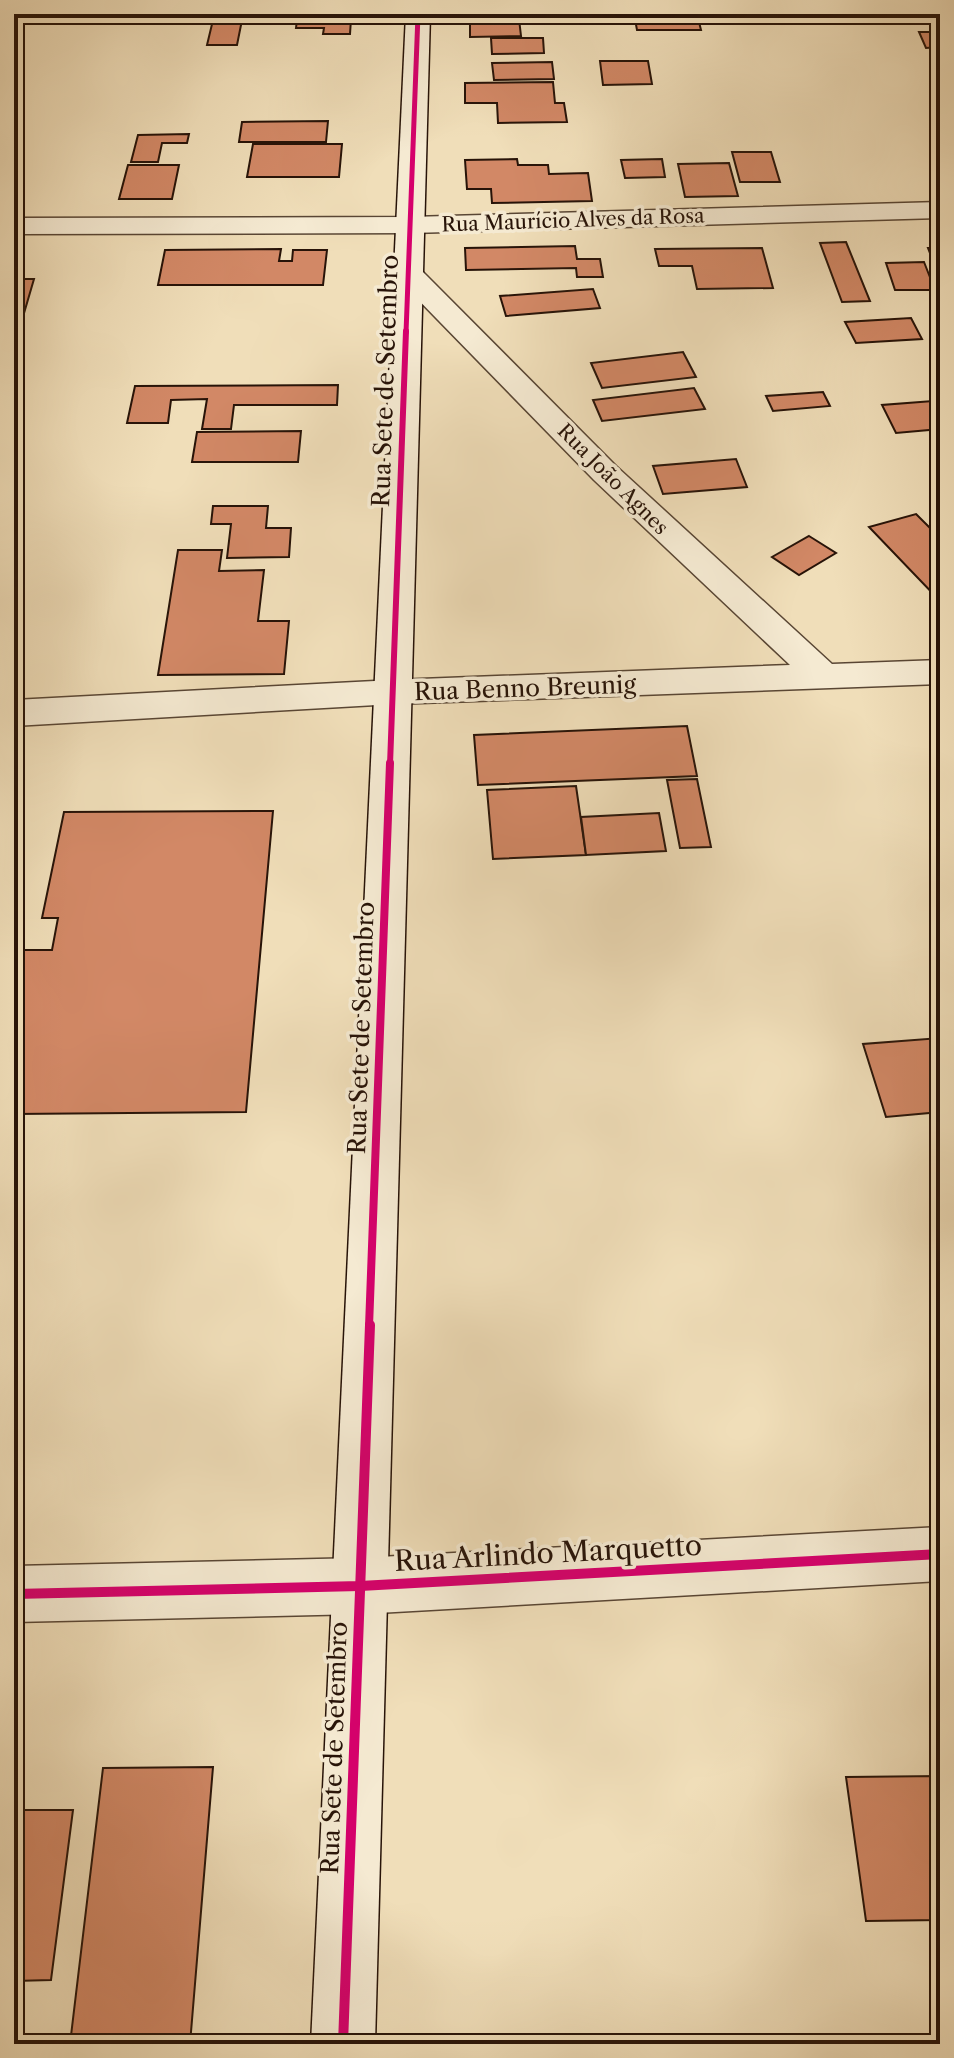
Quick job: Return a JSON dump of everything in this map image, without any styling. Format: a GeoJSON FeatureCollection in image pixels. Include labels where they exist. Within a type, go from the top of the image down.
{"type":"FeatureCollection","features":[{"type":"Feature","properties":{"kind":"street","name":"Rua Sete de Setembro"},"geometry":{"type":"LineString","coordinates":[[343,2044],[418,14]]}},
{"type":"Feature","properties":{"kind":"street","name":"Rua Maurício Alves da Rosa"},"geometry":{"type":"LineString","coordinates":[[14,226],[411,225],[940,210]]}},
{"type":"Feature","properties":{"kind":"street","name":"Rua João Agnes"},"geometry":{"type":"LineString","coordinates":[[409,274],[605,473],[824,677]]}},
{"type":"Feature","properties":{"kind":"street","name":"Rua Benno Breunig"},"geometry":{"type":"LineString","coordinates":[[14,713],[394,692],[940,672]]}},
{"type":"Feature","properties":{"kind":"street","name":"Rua Arlindo Marquetto"},"geometry":{"type":"LineString","coordinates":[[14,1594],[360,1586],[940,1554]]}},
{"type":"Feature","properties":{"kind":"building"},"geometry":{"type":"Polygon","coordinates":[[[289,14],[352,14],[352,17],[288,18],[289,14]]]}},
{"type":"Feature","properties":{"kind":"building"},"geometry":{"type":"Polygon","coordinates":[[[634,14],[697,14],[701,30],[637,30],[634,14]]]}},
{"type":"Feature","properties":{"kind":"building"},"geometry":{"type":"Polygon","coordinates":[[[351,19],[350,34],[323,34],[324,28],[296,28],[297,20],[351,19]]]}},
{"type":"Feature","properties":{"kind":"building"},"geometry":{"type":"Polygon","coordinates":[[[470,19],[519,19],[521,36],[470,37],[470,19]]]}},
{"type":"Feature","properties":{"kind":"building"},"geometry":{"type":"Polygon","coordinates":[[[213,20],[242,20],[237,45],[207,45],[213,20]]]}},
{"type":"Feature","properties":{"kind":"building"},"geometry":{"type":"Polygon","coordinates":[[[919,32],[940,32],[940,47],[926,48],[919,32]]]}},
{"type":"Feature","properties":{"kind":"building"},"geometry":{"type":"Polygon","coordinates":[[[491,38],[543,38],[544,53],[492,54],[491,38]]]}},
{"type":"Feature","properties":{"kind":"building"},"geometry":{"type":"Polygon","coordinates":[[[600,61],[648,61],[652,84],[603,85],[600,61]]]}},
{"type":"Feature","properties":{"kind":"building"},"geometry":{"type":"Polygon","coordinates":[[[552,62],[554,79],[494,80],[492,63],[552,62]]]}},
{"type":"Feature","properties":{"kind":"building"},"geometry":{"type":"Polygon","coordinates":[[[553,82],[555,103],[564,103],[567,122],[498,123],[497,103],[465,103],[465,83],[553,82]]]}},
{"type":"Feature","properties":{"kind":"building"},"geometry":{"type":"Polygon","coordinates":[[[328,121],[326,142],[239,142],[242,122],[328,121]]]}},
{"type":"Feature","properties":{"kind":"building"},"geometry":{"type":"Polygon","coordinates":[[[189,134],[187,143],[162,143],[158,162],[131,162],[138,135],[189,134]]]}},
{"type":"Feature","properties":{"kind":"building"},"geometry":{"type":"Polygon","coordinates":[[[253,144],[342,144],[339,177],[247,177],[253,144]]]}},
{"type":"Feature","properties":{"kind":"building"},"geometry":{"type":"Polygon","coordinates":[[[732,152],[771,152],[780,182],[740,182],[732,152]]]}},
{"type":"Feature","properties":{"kind":"building"},"geometry":{"type":"Polygon","coordinates":[[[517,159],[518,165],[548,165],[549,174],[588,173],[592,201],[492,203],[491,189],[467,189],[465,160],[517,159]]]}},
{"type":"Feature","properties":{"kind":"building"},"geometry":{"type":"Polygon","coordinates":[[[662,159],[665,177],[625,178],[621,160],[662,159]]]}},
{"type":"Feature","properties":{"kind":"building"},"geometry":{"type":"Polygon","coordinates":[[[729,163],[738,196],[685,197],[678,164],[729,163]]]}},
{"type":"Feature","properties":{"kind":"building"},"geometry":{"type":"Polygon","coordinates":[[[128,165],[179,165],[172,199],[119,199],[128,165]]]}},
{"type":"Feature","properties":{"kind":"building"},"geometry":{"type":"Polygon","coordinates":[[[846,242],[870,301],[842,302],[820,243],[846,242]]]}},
{"type":"Feature","properties":{"kind":"building"},"geometry":{"type":"Polygon","coordinates":[[[575,246],[577,259],[600,259],[603,277],[577,277],[576,268],[466,270],[465,248],[575,246]]]}},
{"type":"Feature","properties":{"kind":"building"},"geometry":{"type":"Polygon","coordinates":[[[762,248],[773,288],[697,289],[692,266],[659,266],[655,249],[762,248]]]}},
{"type":"Feature","properties":{"kind":"building"},"geometry":{"type":"Polygon","coordinates":[[[928,248],[940,248],[940,279],[928,248]]]}},
{"type":"Feature","properties":{"kind":"building"},"geometry":{"type":"Polygon","coordinates":[[[281,249],[279,261],[292,261],[293,250],[327,250],[323,285],[158,285],[165,250],[281,249]]]}},
{"type":"Feature","properties":{"kind":"building"},"geometry":{"type":"Polygon","coordinates":[[[924,262],[935,290],[895,290],[886,263],[924,262]]]}},
{"type":"Feature","properties":{"kind":"building"},"geometry":{"type":"Polygon","coordinates":[[[14,279],[34,279],[15,344],[14,344],[14,279]]]}},
{"type":"Feature","properties":{"kind":"building"},"geometry":{"type":"Polygon","coordinates":[[[593,289],[600,308],[506,316],[500,296],[593,289]]]}},
{"type":"Feature","properties":{"kind":"building"},"geometry":{"type":"Polygon","coordinates":[[[911,318],[922,339],[856,343],[845,322],[911,318]]]}},
{"type":"Feature","properties":{"kind":"building"},"geometry":{"type":"Polygon","coordinates":[[[683,352],[696,377],[602,388],[591,363],[683,352]]]}},
{"type":"Feature","properties":{"kind":"building"},"geometry":{"type":"Polygon","coordinates":[[[338,385],[337,405],[234,405],[231,429],[202,429],[207,399],[171,400],[168,423],[127,423],[135,386],[338,385]]]}},
{"type":"Feature","properties":{"kind":"building"},"geometry":{"type":"Polygon","coordinates":[[[694,388],[705,409],[602,421],[593,400],[694,388]]]}},
{"type":"Feature","properties":{"kind":"building"},"geometry":{"type":"Polygon","coordinates":[[[823,392],[830,406],[773,411],[766,396],[823,392]]]}},
{"type":"Feature","properties":{"kind":"building"},"geometry":{"type":"Polygon","coordinates":[[[933,401],[940,414],[940,429],[896,433],[882,405],[933,401]]]}},
{"type":"Feature","properties":{"kind":"building"},"geometry":{"type":"Polygon","coordinates":[[[301,431],[298,462],[192,462],[197,432],[301,431]]]}},
{"type":"Feature","properties":{"kind":"building"},"geometry":{"type":"Polygon","coordinates":[[[736,459],[747,487],[663,494],[653,466],[736,459]]]}},
{"type":"Feature","properties":{"kind":"building"},"geometry":{"type":"Polygon","coordinates":[[[213,506],[268,506],[266,528],[291,528],[289,557],[227,558],[231,524],[211,524],[213,506]]]}},
{"type":"Feature","properties":{"kind":"building"},"geometry":{"type":"Polygon","coordinates":[[[916,514],[940,538],[940,601],[869,527],[916,514]]]}},
{"type":"Feature","properties":{"kind":"building"},"geometry":{"type":"Polygon","coordinates":[[[809,536],[836,553],[799,575],[772,557],[809,536]]]}},
{"type":"Feature","properties":{"kind":"building"},"geometry":{"type":"Polygon","coordinates":[[[178,550],[222,550],[219,571],[264,570],[258,621],[289,621],[284,674],[158,675],[178,550]]]}},
{"type":"Feature","properties":{"kind":"building"},"geometry":{"type":"Polygon","coordinates":[[[687,726],[697,776],[478,785],[474,735],[687,726]]]}},
{"type":"Feature","properties":{"kind":"building"},"geometry":{"type":"Polygon","coordinates":[[[697,779],[711,847],[680,848],[667,780],[697,779]]]}},
{"type":"Feature","properties":{"kind":"building"},"geometry":{"type":"Polygon","coordinates":[[[576,786],[586,855],[493,859],[487,790],[576,786]]]}},
{"type":"Feature","properties":{"kind":"building"},"geometry":{"type":"Polygon","coordinates":[[[273,811],[246,1112],[14,1114],[14,950],[52,950],[58,918],[42,918],[64,812],[273,811]]]}},
{"type":"Feature","properties":{"kind":"building"},"geometry":{"type":"Polygon","coordinates":[[[659,813],[666,851],[586,855],[581,817],[659,813]]]}},
{"type":"Feature","properties":{"kind":"building"},"geometry":{"type":"Polygon","coordinates":[[[940,1038],[940,1112],[886,1117],[863,1044],[940,1038]]]}},
{"type":"Feature","properties":{"kind":"building"},"geometry":{"type":"Polygon","coordinates":[[[213,1767],[190,2044],[70,2044],[103,1768],[213,1767]]]}},
{"type":"Feature","properties":{"kind":"building"},"geometry":{"type":"Polygon","coordinates":[[[940,1776],[940,1920],[866,1921],[846,1777],[940,1776]]]}},
{"type":"Feature","properties":{"kind":"building"},"geometry":{"type":"Polygon","coordinates":[[[14,1810],[73,1810],[51,1980],[14,1981],[14,1810]]]}},
{"type":"Feature","properties":{"kind":"cycle path"},"geometry":{"type":"LineString","coordinates":[[343,2044],[418,14]]}},
{"type":"Feature","properties":{"kind":"cycle path"},"geometry":{"type":"LineString","coordinates":[[14,1594],[360,1586],[940,1554]]}}]}
